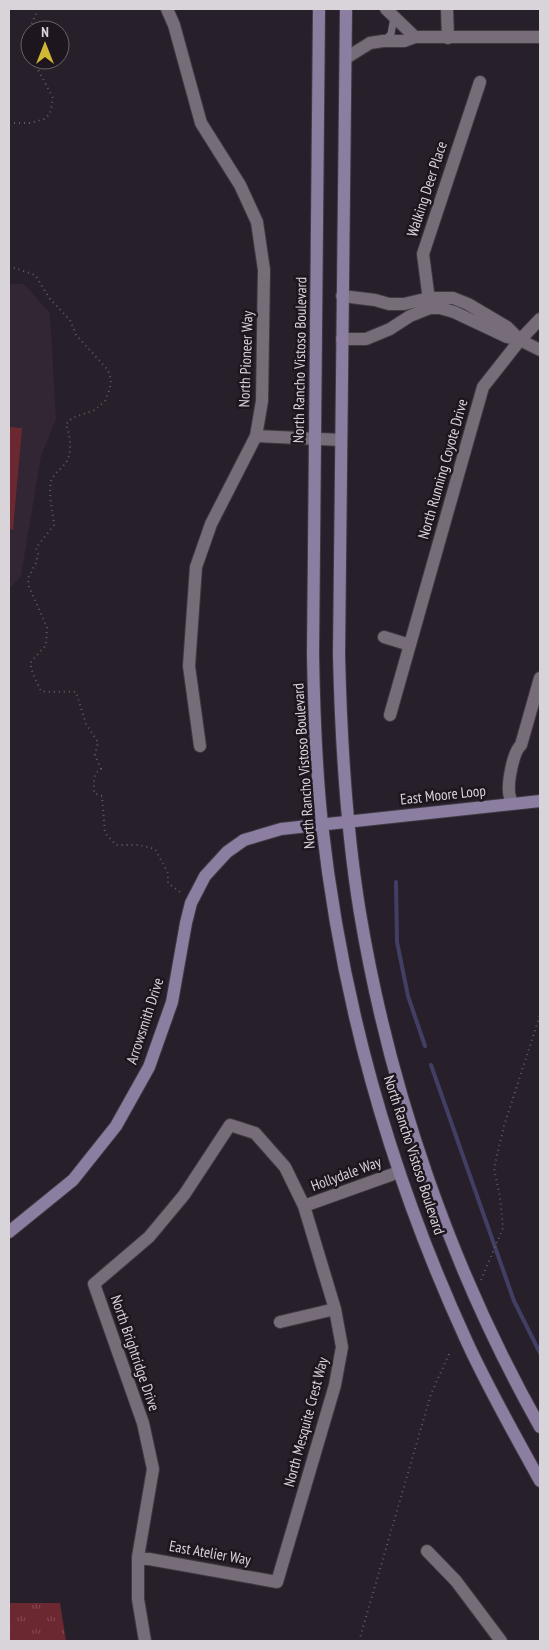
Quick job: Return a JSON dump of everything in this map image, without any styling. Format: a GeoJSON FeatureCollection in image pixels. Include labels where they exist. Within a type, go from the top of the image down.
{"type":"FeatureCollection","features":[{"type":"Feature","properties":{"kind":"main road","name":"North Rancho Vistoso Boulevard"},"geometry":{"type":"LineString","coordinates":[[319,9],[317,335],[314,438],[314,720],[322,824],[334,911],[348,988],[360,1039],[384,1128],[399,1172],[426,1244],[467,1343],[508,1424],[540,1481]]}},
{"type":"Feature","properties":{"kind":"main road","name":"North Rancho Vistoso Boulevard"},"geometry":{"type":"LineString","coordinates":[[346,9],[339,655],[341,743],[360,912],[389,1048],[409,1120],[439,1207],[492,1334],[540,1427]]}},
{"type":"Feature","properties":{"kind":"main road","name":"East Moore Loop"},"geometry":{"type":"LineString","coordinates":[[322,824],[540,801]]}},
{"type":"Feature","properties":{"kind":"main road","name":"Arrowsmith Drive"},"geometry":{"type":"LineString","coordinates":[[9,1232],[73,1180],[116,1126],[149,1067],[172,1002],[191,903],[205,876],[227,852],[244,840],[281,828],[322,824]]}},
{"type":"Feature","properties":{"kind":"street","name":"North Pioneer Way"},"geometry":{"type":"LineString","coordinates":[[167,9],[174,25],[201,122],[240,186],[257,222],[264,270],[262,401],[256,436],[211,524],[196,567],[189,666],[200,746]]}},
{"type":"Feature","properties":{"kind":"street"},"geometry":{"type":"LineString","coordinates":[[446,9],[448,38]]}},
{"type":"Feature","properties":{"kind":"street"},"geometry":{"type":"LineString","coordinates":[[390,13],[415,37]]}},
{"type":"Feature","properties":{"kind":"street"},"geometry":{"type":"LineString","coordinates":[[346,58],[370,43],[404,41],[415,37],[540,37]]}},
{"type":"Feature","properties":{"kind":"street","name":"Walking Deer Place"},"geometry":{"type":"LineString","coordinates":[[429,303],[423,254],[480,82]]}},
{"type":"Feature","properties":{"kind":"street"},"geometry":{"type":"LineString","coordinates":[[342,296],[375,300],[389,304],[429,303],[540,350]]}},
{"type":"Feature","properties":{"kind":"street"},"geometry":{"type":"LineString","coordinates":[[342,339],[366,339],[390,329],[429,303]]}},
{"type":"Feature","properties":{"kind":"street","name":"North Running Coyote Drive"},"geometry":{"type":"LineString","coordinates":[[390,715],[483,387],[520,340],[540,319]]}},
{"type":"Feature","properties":{"kind":"street"},"geometry":{"type":"LineString","coordinates":[[256,436],[341,440]]}},
{"type":"Feature","properties":{"kind":"street"},"geometry":{"type":"LineString","coordinates":[[384,637],[410,645]]}},
{"type":"Feature","properties":{"kind":"street"},"geometry":{"type":"LineString","coordinates":[[512,804],[509,791],[516,749],[521,745],[540,678]]}},
{"type":"Feature","properties":{"kind":"street","name":"North Mesquite Crest Way"},"geometry":{"type":"LineString","coordinates":[[230,1125],[256,1133],[285,1167],[304,1206],[335,1309],[342,1347],[335,1385],[277,1582]]}},
{"type":"Feature","properties":{"kind":"street","name":"North Brightridge Drive"},"geometry":{"type":"LineString","coordinates":[[145,1641],[138,1599],[138,1557],[153,1469],[143,1423],[94,1284],[149,1237],[184,1195],[230,1125]]}},
{"type":"Feature","properties":{"kind":"street","name":"Hollydale Way"},"geometry":{"type":"LineString","coordinates":[[304,1206],[399,1172]]}},
{"type":"Feature","properties":{"kind":"street"},"geometry":{"type":"LineString","coordinates":[[280,1322],[335,1309]]}},
{"type":"Feature","properties":{"kind":"street"},"geometry":{"type":"LineString","coordinates":[[426,1552],[456,1581],[501,1641]]}},
{"type":"Feature","properties":{"kind":"street","name":"East Atelier Way"},"geometry":{"type":"LineString","coordinates":[[138,1557],[277,1582]]}},
{"type":"Feature","properties":{"kind":"lane"},"geometry":{"type":"LineString","coordinates":[[384,41],[391,34],[390,13]]}},
{"type":"Feature","properties":{"kind":"path"},"geometry":{"type":"LineString","coordinates":[[9,123],[30,123],[44,119],[50,114],[53,98],[38,70]]}},
{"type":"Feature","properties":{"kind":"path"},"geometry":{"type":"LineString","coordinates":[[9,266],[35,275],[50,299],[70,320],[76,335],[108,370],[111,380],[105,401],[95,410],[72,418],[66,424],[70,436],[70,448],[66,462],[58,469],[52,480],[50,491],[54,525],[36,548],[38,554],[36,563],[28,578],[28,587],[47,627],[46,645],[30,664],[32,674],[40,691],[51,693],[76,692],[86,724],[98,742],[95,755],[101,769],[97,771],[93,778],[94,793],[102,796],[105,833],[116,845],[139,845],[154,849],[168,873],[168,883],[180,892]]}},
{"type":"Feature","properties":{"kind":"path"},"geometry":{"type":"LineString","coordinates":[[481,1280],[503,1228],[494,1168],[504,1126],[540,1015]]}},
{"type":"Feature","properties":{"kind":"path"},"geometry":{"type":"LineString","coordinates":[[359,1641],[431,1394],[450,1352]]}},
{"type":"Feature","properties":{"kind":"shaded area"},"geometry":{"type":"Polygon","coordinates":[[[9,284],[24,284],[50,313],[56,419],[41,456],[21,576],[9,589],[9,284]]]}},
{"type":"Feature","properties":{"kind":"green space"},"geometry":{"type":"Polygon","coordinates":[[[9,427],[22,428],[13,530],[9,529],[9,427]]]}},
{"type":"Feature","properties":{"kind":"green space"},"geometry":{"type":"Polygon","coordinates":[[[9,1603],[60,1603],[66,1641],[9,1641],[9,1603]]]}},
{"type":"Feature","properties":{"kind":"waterway"},"geometry":{"type":"LineString","coordinates":[[396,882],[397,942],[408,996],[425,1046]]}},
{"type":"Feature","properties":{"kind":"waterway"},"geometry":{"type":"LineString","coordinates":[[431,1065],[514,1301],[540,1353]]}}]}
